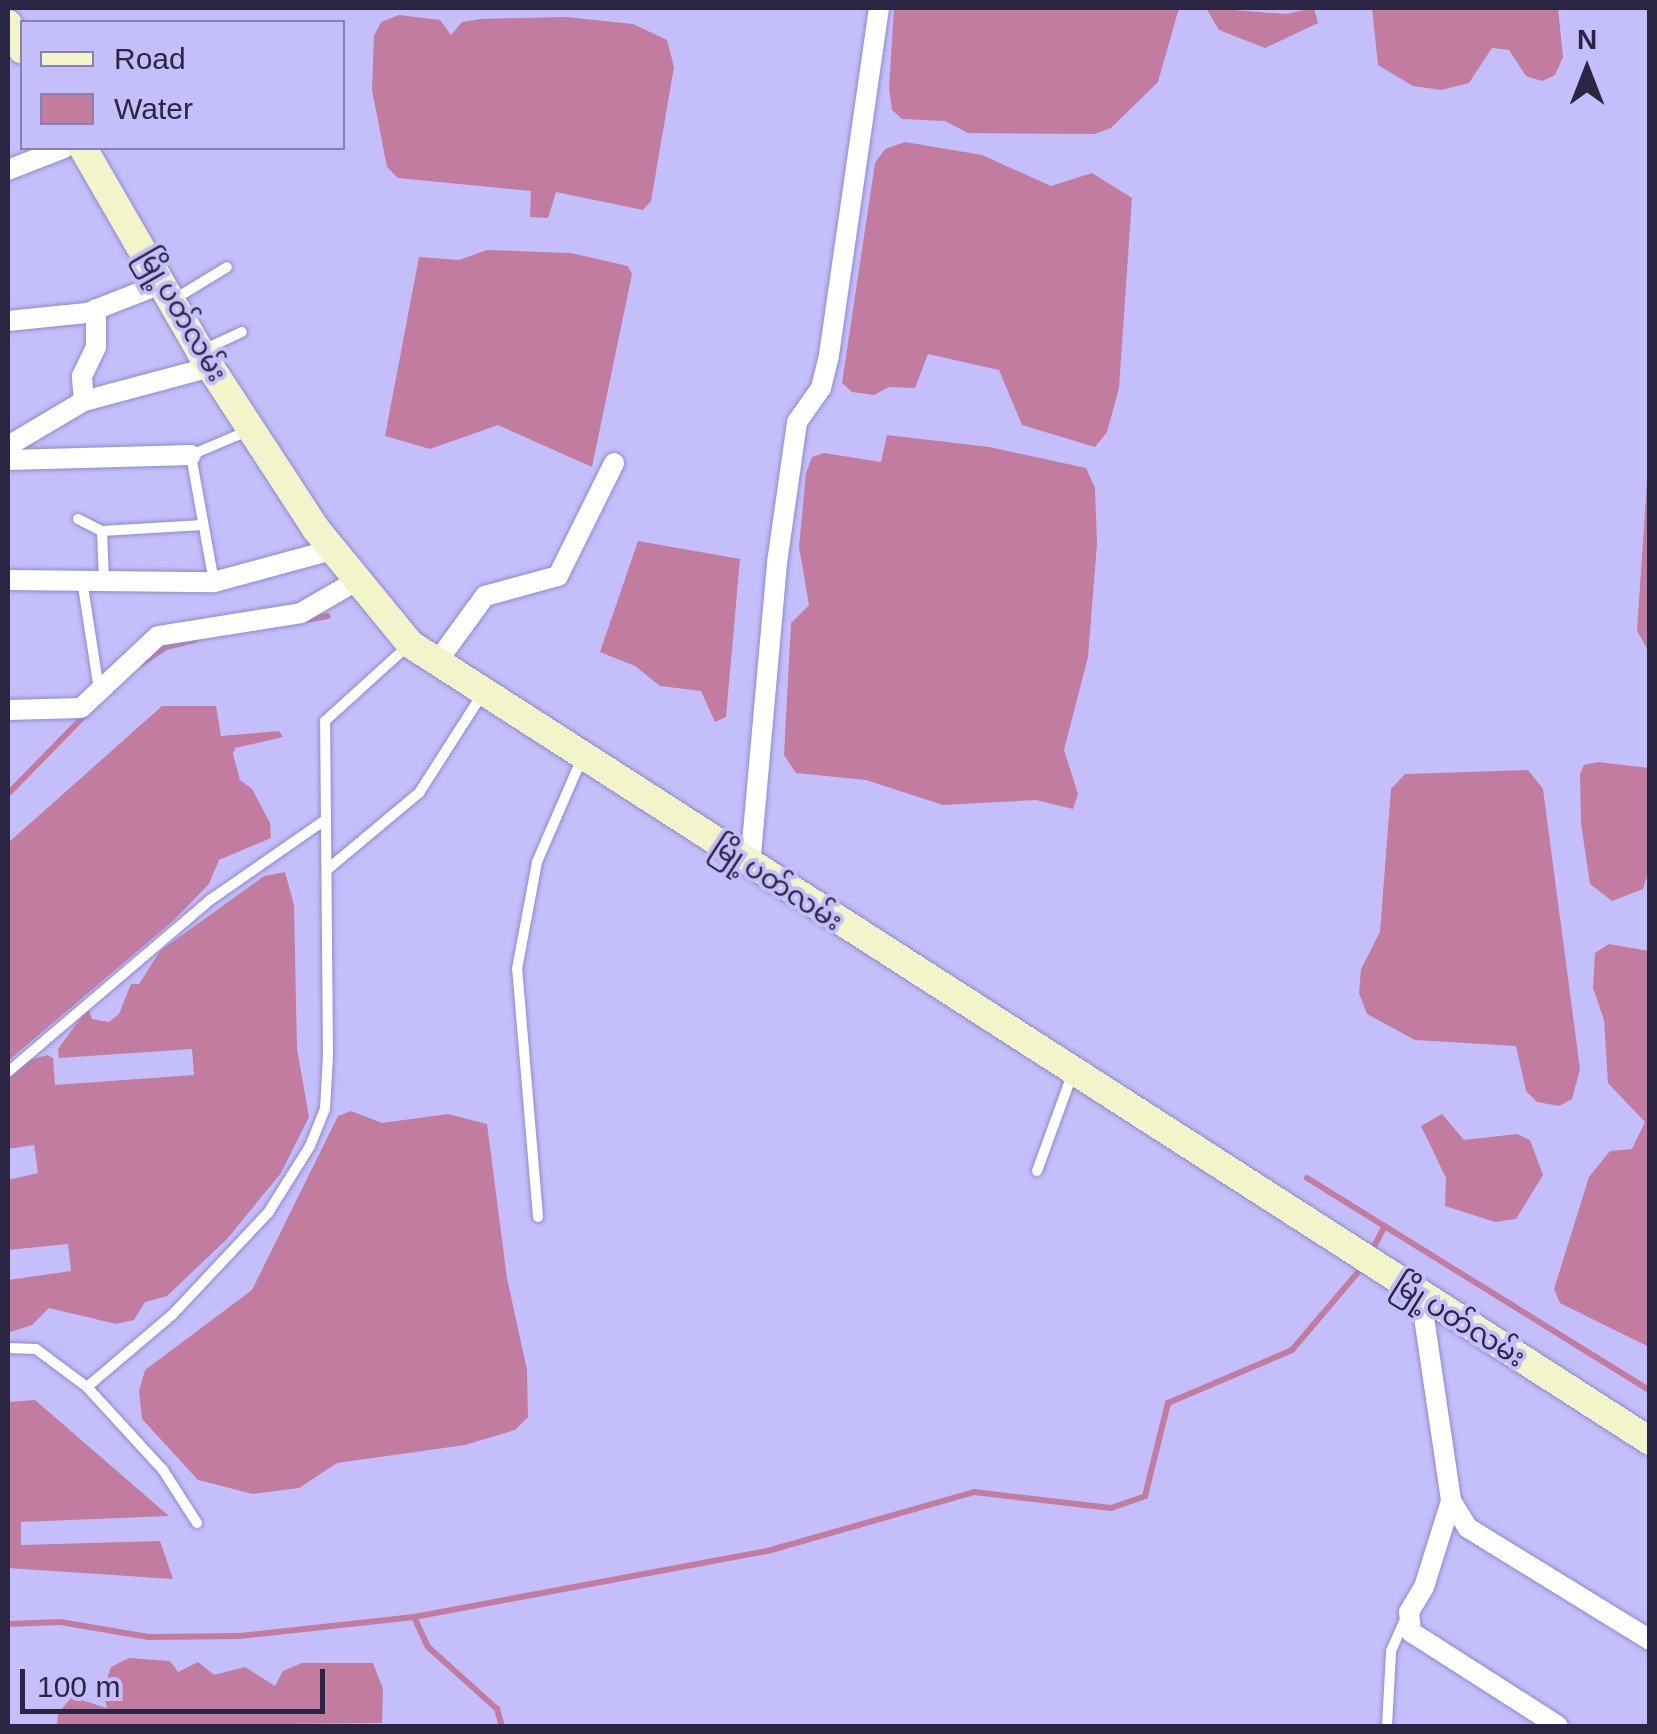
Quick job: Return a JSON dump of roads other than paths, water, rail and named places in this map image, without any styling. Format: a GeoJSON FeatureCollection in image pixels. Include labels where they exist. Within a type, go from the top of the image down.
{"type":"FeatureCollection","features":[{"type":"Feature","properties":{"kind":"main road","name":"မြို့ပတ်လမ်း"},"geometry":{"type":"LineString","coordinates":[[84,150],[205,359],[251,430],[332,550],[410,644],[1072,1074],[1650,1441]]}},
{"type":"Feature","properties":{"kind":"street"},"geometry":{"type":"LineString","coordinates":[[750,866],[777,562],[797,422],[821,388],[829,355],[878,8]]}},
{"type":"Feature","properties":{"kind":"street"},"geometry":{"type":"LineString","coordinates":[[8,170],[59,150]]}},
{"type":"Feature","properties":{"kind":"street"},"geometry":{"type":"LineString","coordinates":[[8,321],[96,309],[168,292]]}},
{"type":"Feature","properties":{"kind":"street"},"geometry":{"type":"LineString","coordinates":[[84,401],[82,376],[96,347],[96,309]]}},
{"type":"Feature","properties":{"kind":"street"},"geometry":{"type":"LineString","coordinates":[[8,446],[84,401],[205,359]]}},
{"type":"Feature","properties":{"kind":"street"},"geometry":{"type":"LineString","coordinates":[[8,460],[190,455]]}},
{"type":"Feature","properties":{"kind":"street"},"geometry":{"type":"LineString","coordinates":[[437,662],[485,596],[558,576],[614,463]]}},
{"type":"Feature","properties":{"kind":"street"},"geometry":{"type":"LineString","coordinates":[[8,580],[214,582],[332,550]]}},
{"type":"Feature","properties":{"kind":"street"},"geometry":{"type":"LineString","coordinates":[[8,710],[80,708],[158,636],[301,613],[356,581]]}},
{"type":"Feature","properties":{"kind":"street"},"geometry":{"type":"LineString","coordinates":[[1421,1297],[1451,1500],[1468,1528],[1650,1640]]}},
{"type":"Feature","properties":{"kind":"street"},"geometry":{"type":"LineString","coordinates":[[1451,1500],[1409,1612],[1411,1632],[1558,1726]]}},
{"type":"Feature","properties":{"kind":"lane"},"geometry":{"type":"LineString","coordinates":[[168,292],[227,267]]}},
{"type":"Feature","properties":{"kind":"lane"},"geometry":{"type":"LineString","coordinates":[[205,359],[242,332]]}},
{"type":"Feature","properties":{"kind":"lane"},"geometry":{"type":"LineString","coordinates":[[214,582],[190,455],[251,430]]}},
{"type":"Feature","properties":{"kind":"lane"},"geometry":{"type":"LineString","coordinates":[[78,518],[102,531],[203,525]]}},
{"type":"Feature","properties":{"kind":"lane"},"geometry":{"type":"LineString","coordinates":[[100,691],[93,580],[102,531]]}},
{"type":"Feature","properties":{"kind":"lane"},"geometry":{"type":"LineString","coordinates":[[87,1386],[173,1314],[268,1213],[310,1146],[325,1109],[325,721],[410,644]]}},
{"type":"Feature","properties":{"kind":"lane"},"geometry":{"type":"LineString","coordinates":[[328,870],[419,793],[483,692]]}},
{"type":"Feature","properties":{"kind":"lane"},"geometry":{"type":"LineString","coordinates":[[538,1217],[517,969],[537,862],[583,757]]}},
{"type":"Feature","properties":{"kind":"lane"},"geometry":{"type":"LineString","coordinates":[[8,1072],[210,900],[325,820]]}},
{"type":"Feature","properties":{"kind":"lane"},"geometry":{"type":"LineString","coordinates":[[1037,1170],[1072,1074]]}},
{"type":"Feature","properties":{"kind":"lane"},"geometry":{"type":"LineString","coordinates":[[8,1348],[36,1348],[87,1386],[163,1470],[198,1524]]}},
{"type":"Feature","properties":{"kind":"lane"},"geometry":{"type":"LineString","coordinates":[[1387,1726],[1391,1651],[1409,1612]]}},
{"type":"Feature","properties":{"kind":"water"},"geometry":{"type":"Polygon","coordinates":[[[894,8],[1179,8],[1158,82],[1111,128],[1095,134],[968,133],[945,121],[902,119],[892,110],[889,88],[894,8]]]}},
{"type":"Feature","properties":{"kind":"water"},"geometry":{"type":"Polygon","coordinates":[[[1206,8],[1286,14],[1314,8],[1318,23],[1265,48],[1219,30],[1206,8]]]}},
{"type":"Feature","properties":{"kind":"water"},"geometry":{"type":"Polygon","coordinates":[[[1372,8],[1558,8],[1563,57],[1555,75],[1542,81],[1526,76],[1509,50],[1492,48],[1469,83],[1441,90],[1413,86],[1378,65],[1372,8]]]}},
{"type":"Feature","properties":{"kind":"water"},"geometry":{"type":"Polygon","coordinates":[[[399,15],[440,20],[451,35],[462,22],[480,19],[566,17],[633,24],[667,40],[674,67],[651,201],[643,210],[556,192],[548,218],[530,217],[531,191],[398,178],[387,167],[372,90],[374,36],[381,22],[399,15]]]}},
{"type":"Feature","properties":{"kind":"water"},"geometry":{"type":"Polygon","coordinates":[[[905,142],[982,155],[1051,186],[1092,173],[1132,198],[1119,388],[1107,432],[1095,447],[1022,425],[999,370],[928,354],[915,388],[889,387],[874,395],[852,392],[842,383],[875,163],[885,149],[905,142]]]}},
{"type":"Feature","properties":{"kind":"water"},"geometry":{"type":"Polygon","coordinates":[[[487,250],[571,253],[628,266],[632,274],[592,467],[498,425],[430,449],[385,436],[419,257],[459,260],[487,250]]]}},
{"type":"Feature","properties":{"kind":"water"},"geometry":{"type":"Polygon","coordinates":[[[887,435],[989,447],[1086,468],[1095,488],[1097,544],[1088,657],[1064,750],[1078,794],[1073,809],[1036,800],[943,805],[866,780],[796,773],[784,755],[791,623],[809,605],[799,547],[806,473],[812,457],[824,453],[881,462],[887,435]]]}},
{"type":"Feature","properties":{"kind":"water"},"geometry":{"type":"Polygon","coordinates":[[[1650,451],[1649,652],[1637,631],[1650,451]]]}},
{"type":"Feature","properties":{"kind":"water"},"geometry":{"type":"Polygon","coordinates":[[[638,541],[740,559],[726,717],[715,722],[701,691],[660,686],[635,666],[600,652],[638,541]]]}},
{"type":"Feature","properties":{"kind":"water"},"geometry":{"type":"Polygon","coordinates":[[[162,706],[216,706],[221,736],[279,731],[283,737],[235,748],[233,754],[240,780],[252,789],[270,823],[271,838],[219,860],[209,884],[173,921],[8,1061],[8,843],[162,706]]]}},
{"type":"Feature","properties":{"kind":"water"},"geometry":{"type":"Polygon","coordinates":[[[1598,762],[1649,768],[1649,870],[1643,889],[1612,901],[1590,884],[1581,823],[1580,774],[1584,765],[1598,762]]]}},
{"type":"Feature","properties":{"kind":"water"},"geometry":{"type":"Polygon","coordinates":[[[1528,770],[1543,789],[1580,1069],[1572,1099],[1559,1106],[1537,1102],[1526,1091],[1516,1046],[1415,1040],[1367,1014],[1359,993],[1361,969],[1380,932],[1391,789],[1405,774],[1528,770]]]}},
{"type":"Feature","properties":{"kind":"water"},"geometry":{"type":"Polygon","coordinates":[[[285,872],[294,905],[297,1049],[309,1117],[281,1173],[228,1238],[167,1296],[145,1302],[134,1320],[116,1324],[49,1308],[32,1325],[8,1333],[8,1280],[71,1271],[68,1244],[8,1250],[8,1180],[38,1173],[34,1145],[8,1149],[8,1077],[27,1061],[47,1055],[53,1058],[55,1085],[194,1075],[192,1049],[59,1058],[58,1049],[88,1008],[92,1019],[109,1022],[119,1014],[131,984],[139,984],[160,951],[264,876],[285,872]]]}},
{"type":"Feature","properties":{"kind":"water"},"geometry":{"type":"Polygon","coordinates":[[[1609,944],[1649,951],[1649,1347],[1560,1303],[1554,1289],[1589,1177],[1610,1151],[1632,1149],[1645,1122],[1608,1083],[1604,1020],[1593,988],[1595,953],[1609,944]]]}},
{"type":"Feature","properties":{"kind":"water"},"geometry":{"type":"Polygon","coordinates":[[[351,1111],[382,1123],[448,1114],[487,1124],[507,1278],[527,1370],[528,1417],[515,1430],[465,1445],[337,1463],[299,1488],[253,1494],[198,1480],[142,1419],[139,1391],[145,1370],[252,1290],[338,1116],[351,1111]]]}},
{"type":"Feature","properties":{"kind":"water"},"geometry":{"type":"Polygon","coordinates":[[[1442,1114],[1464,1140],[1517,1134],[1530,1140],[1543,1175],[1516,1219],[1495,1222],[1445,1206],[1446,1178],[1421,1126],[1442,1114]]]}},
{"type":"Feature","properties":{"kind":"water"},"geometry":{"type":"Polygon","coordinates":[[[35,1400],[169,1516],[21,1522],[21,1545],[160,1541],[173,1579],[8,1568],[8,1402],[35,1400]]]}},
{"type":"Feature","properties":{"kind":"water"},"geometry":{"type":"Polygon","coordinates":[[[129,1658],[170,1661],[178,1672],[198,1662],[214,1675],[245,1667],[275,1686],[283,1671],[302,1663],[373,1663],[383,1689],[382,1723],[57,1726],[58,1713],[72,1697],[107,1708],[103,1690],[111,1667],[129,1658]]]}},
{"type":"Feature","properties":{"kind":"waterway"},"geometry":{"type":"LineString","coordinates":[[305,620],[328,616]]}},
{"type":"Feature","properties":{"kind":"waterway"},"geometry":{"type":"LineString","coordinates":[[142,663],[166,647],[194,640]]}},
{"type":"Feature","properties":{"kind":"waterway"},"geometry":{"type":"LineString","coordinates":[[8,794],[89,711]]}},
{"type":"Feature","properties":{"kind":"waterway"},"geometry":{"type":"LineString","coordinates":[[1307,1178],[1650,1391]]}},
{"type":"Feature","properties":{"kind":"waterway"},"geometry":{"type":"LineString","coordinates":[[1370,1254],[1384,1228]]}},
{"type":"Feature","properties":{"kind":"waterway"},"geometry":{"type":"LineString","coordinates":[[8,1624],[60,1622],[149,1637],[240,1636],[414,1617],[771,1550],[974,1492],[1111,1508],[1145,1496],[1168,1403],[1292,1350],[1364,1265]]}},
{"type":"Feature","properties":{"kind":"waterway"},"geometry":{"type":"LineString","coordinates":[[414,1617],[428,1647],[497,1709],[502,1726]]}}]}
